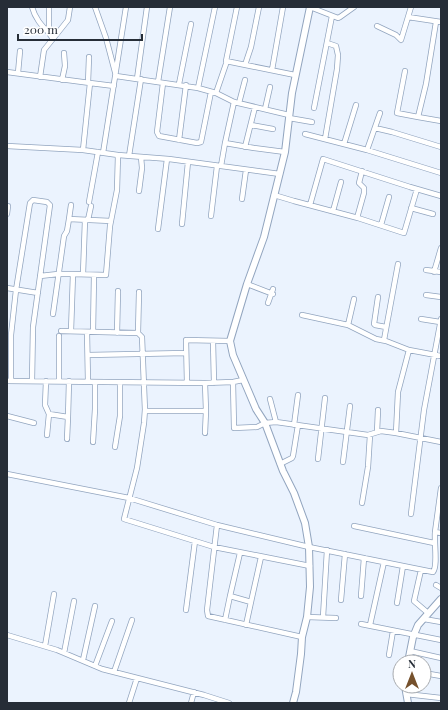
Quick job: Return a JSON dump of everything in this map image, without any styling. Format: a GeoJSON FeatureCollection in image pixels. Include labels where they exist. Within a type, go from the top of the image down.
{"type":"FeatureCollection","features":[{"type":"Feature","properties":{"kind":"street"},"geometry":{"type":"LineString","coordinates":[[32,7],[34,16],[53,39]]}},
{"type":"Feature","properties":{"kind":"street"},"geometry":{"type":"LineString","coordinates":[[49,7],[49,33]]}},
{"type":"Feature","properties":{"kind":"street"},"geometry":{"type":"LineString","coordinates":[[40,78],[44,50],[68,20],[70,7]]}},
{"type":"Feature","properties":{"kind":"street"},"geometry":{"type":"LineString","coordinates":[[95,7],[106,38],[116,76]]}},
{"type":"Feature","properties":{"kind":"street"},"geometry":{"type":"LineString","coordinates":[[83,274],[87,220],[116,76],[126,7]]}},
{"type":"Feature","properties":{"kind":"street"},"geometry":{"type":"LineString","coordinates":[[129,156],[147,7]]}},
{"type":"Feature","properties":{"kind":"street"},"geometry":{"type":"LineString","coordinates":[[170,7],[161,82],[157,134],[159,136],[179,140],[198,143],[201,142],[210,92]]}},
{"type":"Feature","properties":{"kind":"street"},"geometry":{"type":"LineString","coordinates":[[198,88],[215,7]]}},
{"type":"Feature","properties":{"kind":"street"},"geometry":{"type":"LineString","coordinates":[[216,93],[226,61],[237,7]]}},
{"type":"Feature","properties":{"kind":"street"},"geometry":{"type":"LineString","coordinates":[[246,65],[251,47],[258,7]]}},
{"type":"Feature","properties":{"kind":"street"},"geometry":{"type":"LineString","coordinates":[[272,70],[283,7]]}},
{"type":"Feature","properties":{"kind":"street"},"geometry":{"type":"LineString","coordinates":[[293,703],[301,654],[302,637],[307,617],[310,587],[309,547],[305,523],[294,492],[280,464],[265,424],[256,409],[243,380],[233,355],[230,341],[247,284],[264,238],[280,174],[285,152],[296,75],[310,7],[340,18],[354,7]]}},
{"type":"Feature","properties":{"kind":"street"},"geometry":{"type":"LineString","coordinates":[[377,26],[396,35],[401,40],[411,7]]}},
{"type":"Feature","properties":{"kind":"street"},"geometry":{"type":"LineString","coordinates":[[314,108],[332,16]]}},
{"type":"Feature","properties":{"kind":"street"},"geometry":{"type":"LineString","coordinates":[[408,17],[439,22],[418,117]]}},
{"type":"Feature","properties":{"kind":"street"},"geometry":{"type":"LineString","coordinates":[[180,84],[191,24]]}},
{"type":"Feature","properties":{"kind":"street"},"geometry":{"type":"LineString","coordinates":[[325,139],[332,102],[338,55],[336,46],[327,43]]}},
{"type":"Feature","properties":{"kind":"street"},"geometry":{"type":"LineString","coordinates":[[18,73],[20,51]]}},
{"type":"Feature","properties":{"kind":"street"},"geometry":{"type":"LineString","coordinates":[[62,80],[65,66],[64,53]]}},
{"type":"Feature","properties":{"kind":"street"},"geometry":{"type":"LineString","coordinates":[[83,150],[89,83],[89,57]]}},
{"type":"Feature","properties":{"kind":"street"},"geometry":{"type":"LineString","coordinates":[[226,61],[296,75]]}},
{"type":"Feature","properties":{"kind":"street"},"geometry":{"type":"LineString","coordinates":[[405,71],[397,113],[441,121]]}},
{"type":"Feature","properties":{"kind":"street"},"geometry":{"type":"LineString","coordinates":[[7,72],[40,78],[114,86]]}},
{"type":"Feature","properties":{"kind":"street"},"geometry":{"type":"LineString","coordinates":[[116,76],[186,85],[216,93],[237,103],[312,122]]}},
{"type":"Feature","properties":{"kind":"street"},"geometry":{"type":"LineString","coordinates":[[210,216],[224,143],[245,80]]}},
{"type":"Feature","properties":{"kind":"street"},"geometry":{"type":"LineString","coordinates":[[179,140],[186,85]]}},
{"type":"Feature","properties":{"kind":"street"},"geometry":{"type":"LineString","coordinates":[[265,109],[270,87]]}},
{"type":"Feature","properties":{"kind":"street"},"geometry":{"type":"LineString","coordinates":[[344,144],[356,105]]}},
{"type":"Feature","properties":{"kind":"street"},"geometry":{"type":"LineString","coordinates":[[245,146],[255,107]]}},
{"type":"Feature","properties":{"kind":"street"},"geometry":{"type":"LineString","coordinates":[[367,150],[380,113]]}},
{"type":"Feature","properties":{"kind":"street"},"geometry":{"type":"LineString","coordinates":[[251,126],[273,129]]}},
{"type":"Feature","properties":{"kind":"street"},"geometry":{"type":"LineString","coordinates":[[375,128],[441,147]]}},
{"type":"Feature","properties":{"kind":"street"},"geometry":{"type":"LineString","coordinates":[[305,134],[367,150],[441,173]]}},
{"type":"Feature","properties":{"kind":"street"},"geometry":{"type":"LineString","coordinates":[[224,143],[285,152]]}},
{"type":"Feature","properties":{"kind":"street"},"geometry":{"type":"LineString","coordinates":[[7,146],[83,150],[118,155],[167,159],[280,174]]}},
{"type":"Feature","properties":{"kind":"street"},"geometry":{"type":"LineString","coordinates":[[40,276],[58,274],[106,275],[111,221],[117,190],[118,155]]}},
{"type":"Feature","properties":{"kind":"street"},"geometry":{"type":"LineString","coordinates":[[139,192],[142,168],[141,157]]}},
{"type":"Feature","properties":{"kind":"street"},"geometry":{"type":"LineString","coordinates":[[158,229],[167,159]]}},
{"type":"Feature","properties":{"kind":"street"},"geometry":{"type":"LineString","coordinates":[[310,205],[323,159],[441,196]]}},
{"type":"Feature","properties":{"kind":"street"},"geometry":{"type":"LineString","coordinates":[[182,224],[188,162]]}},
{"type":"Feature","properties":{"kind":"street"},"geometry":{"type":"LineString","coordinates":[[242,199],[246,170]]}},
{"type":"Feature","properties":{"kind":"street"},"geometry":{"type":"LineString","coordinates":[[357,218],[364,193],[364,188],[359,183],[362,171]]}},
{"type":"Feature","properties":{"kind":"street"},"geometry":{"type":"LineString","coordinates":[[333,211],[341,182]]}},
{"type":"Feature","properties":{"kind":"street"},"geometry":{"type":"LineString","coordinates":[[274,195],[357,218],[404,233],[416,189]]}},
{"type":"Feature","properties":{"kind":"street"},"geometry":{"type":"LineString","coordinates":[[380,225],[389,197]]}},
{"type":"Feature","properties":{"kind":"street"},"geometry":{"type":"LineString","coordinates":[[32,381],[33,327],[50,205],[47,202],[33,200],[30,203],[9,336],[9,381],[214,383],[243,380]]}},
{"type":"Feature","properties":{"kind":"street"},"geometry":{"type":"LineString","coordinates":[[53,314],[64,236],[67,231],[71,205]]}},
{"type":"Feature","properties":{"kind":"street"},"geometry":{"type":"LineString","coordinates":[[7,214],[8,206]]}},
{"type":"Feature","properties":{"kind":"street"},"geometry":{"type":"LineString","coordinates":[[411,208],[433,214]]}},
{"type":"Feature","properties":{"kind":"street"},"geometry":{"type":"LineString","coordinates":[[69,219],[111,221]]}},
{"type":"Feature","properties":{"kind":"street"},"geometry":{"type":"LineString","coordinates":[[434,272],[441,248]]}},
{"type":"Feature","properties":{"kind":"street"},"geometry":{"type":"LineString","coordinates":[[384,340],[398,264]]}},
{"type":"Feature","properties":{"kind":"street"},"geometry":{"type":"LineString","coordinates":[[426,270],[441,272]]}},
{"type":"Feature","properties":{"kind":"street"},"geometry":{"type":"LineString","coordinates":[[71,331],[73,274]]}},
{"type":"Feature","properties":{"kind":"street"},"geometry":{"type":"LineString","coordinates":[[93,332],[94,275]]}},
{"type":"Feature","properties":{"kind":"street"},"geometry":{"type":"LineString","coordinates":[[247,284],[273,292],[268,304]]}},
{"type":"Feature","properties":{"kind":"street"},"geometry":{"type":"LineString","coordinates":[[7,288],[38,293]]}},
{"type":"Feature","properties":{"kind":"street"},"geometry":{"type":"LineString","coordinates":[[117,332],[118,291]]}},
{"type":"Feature","properties":{"kind":"street"},"geometry":{"type":"LineString","coordinates":[[138,334],[139,292]]}},
{"type":"Feature","properties":{"kind":"street"},"geometry":{"type":"LineString","coordinates":[[426,295],[441,297]]}},
{"type":"Feature","properties":{"kind":"street"},"geometry":{"type":"LineString","coordinates":[[378,297],[374,324],[386,327]]}},
{"type":"Feature","properties":{"kind":"street"},"geometry":{"type":"LineString","coordinates":[[348,325],[354,299]]}},
{"type":"Feature","properties":{"kind":"street"},"geometry":{"type":"LineString","coordinates":[[302,315],[348,325],[376,338],[409,350],[434,356],[441,356]]}},
{"type":"Feature","properties":{"kind":"street"},"geometry":{"type":"LineString","coordinates":[[411,514],[424,410],[441,320],[420,319]]}},
{"type":"Feature","properties":{"kind":"street"},"geometry":{"type":"LineString","coordinates":[[60,331],[117,332],[138,334],[142,337],[145,409],[144,424],[137,468],[124,519],[214,547],[310,566]]}},
{"type":"Feature","properties":{"kind":"street"},"geometry":{"type":"LineString","coordinates":[[87,332],[88,382]]}},
{"type":"Feature","properties":{"kind":"street"},"geometry":{"type":"LineString","coordinates":[[59,336],[59,381]]}},
{"type":"Feature","properties":{"kind":"street"},"geometry":{"type":"LineString","coordinates":[[187,383],[186,340],[230,341]]}},
{"type":"Feature","properties":{"kind":"street"},"geometry":{"type":"LineString","coordinates":[[214,341],[214,383]]}},
{"type":"Feature","properties":{"kind":"street"},"geometry":{"type":"LineString","coordinates":[[396,433],[398,392],[409,350]]}},
{"type":"Feature","properties":{"kind":"street"},"geometry":{"type":"LineString","coordinates":[[88,355],[186,353]]}},
{"type":"Feature","properties":{"kind":"street"},"geometry":{"type":"LineString","coordinates":[[46,381],[45,405],[49,414],[47,435]]}},
{"type":"Feature","properties":{"kind":"street"},"geometry":{"type":"LineString","coordinates":[[67,439],[69,382]]}},
{"type":"Feature","properties":{"kind":"street"},"geometry":{"type":"LineString","coordinates":[[93,442],[95,382]]}},
{"type":"Feature","properties":{"kind":"street"},"geometry":{"type":"LineString","coordinates":[[115,447],[120,416],[120,382]]}},
{"type":"Feature","properties":{"kind":"street"},"geometry":{"type":"LineString","coordinates":[[233,382],[234,428],[257,427],[276,422],[370,435],[377,432],[396,433],[441,442]]}},
{"type":"Feature","properties":{"kind":"street"},"geometry":{"type":"LineString","coordinates":[[205,383],[205,433]]}},
{"type":"Feature","properties":{"kind":"street"},"geometry":{"type":"LineString","coordinates":[[280,464],[293,456],[298,395]]}},
{"type":"Feature","properties":{"kind":"street"},"geometry":{"type":"LineString","coordinates":[[318,459],[324,398]]}},
{"type":"Feature","properties":{"kind":"street"},"geometry":{"type":"LineString","coordinates":[[270,399],[276,422]]}},
{"type":"Feature","properties":{"kind":"street"},"geometry":{"type":"LineString","coordinates":[[343,462],[350,406]]}},
{"type":"Feature","properties":{"kind":"street"},"geometry":{"type":"LineString","coordinates":[[145,409],[145,411],[206,411]]}},
{"type":"Feature","properties":{"kind":"street"},"geometry":{"type":"LineString","coordinates":[[377,432],[378,410]]}},
{"type":"Feature","properties":{"kind":"street"},"geometry":{"type":"LineString","coordinates":[[49,414],[68,418]]}},
{"type":"Feature","properties":{"kind":"street"},"geometry":{"type":"LineString","coordinates":[[7,416],[34,422]]}},
{"type":"Feature","properties":{"kind":"street"},"geometry":{"type":"LineString","coordinates":[[362,503],[368,467],[370,435]]}},
{"type":"Feature","properties":{"kind":"street"},"geometry":{"type":"LineString","coordinates":[[7,474],[129,498],[217,525],[309,547],[433,572],[436,564],[434,543],[441,488]]}},
{"type":"Feature","properties":{"kind":"street"},"geometry":{"type":"LineString","coordinates":[[217,525],[206,614],[212,618],[302,637]]}},
{"type":"Feature","properties":{"kind":"street"},"geometry":{"type":"LineString","coordinates":[[354,526],[434,543]]}},
{"type":"Feature","properties":{"kind":"street"},"geometry":{"type":"LineString","coordinates":[[435,532],[441,533]]}},
{"type":"Feature","properties":{"kind":"street"},"geometry":{"type":"LineString","coordinates":[[186,610],[195,542]]}},
{"type":"Feature","properties":{"kind":"street"},"geometry":{"type":"LineString","coordinates":[[323,617],[327,550]]}},
{"type":"Feature","properties":{"kind":"street"},"geometry":{"type":"LineString","coordinates":[[225,620],[240,553]]}},
{"type":"Feature","properties":{"kind":"street"},"geometry":{"type":"LineString","coordinates":[[341,600],[345,554]]}},
{"type":"Feature","properties":{"kind":"street"},"geometry":{"type":"LineString","coordinates":[[246,625],[260,557]]}},
{"type":"Feature","properties":{"kind":"street"},"geometry":{"type":"LineString","coordinates":[[361,596],[364,558]]}},
{"type":"Feature","properties":{"kind":"street"},"geometry":{"type":"LineString","coordinates":[[370,625],[384,562]]}},
{"type":"Feature","properties":{"kind":"street"},"geometry":{"type":"LineString","coordinates":[[397,603],[403,566]]}},
{"type":"Feature","properties":{"kind":"street"},"geometry":{"type":"LineString","coordinates":[[421,570],[414,601],[428,613]]}},
{"type":"Feature","properties":{"kind":"street"},"geometry":{"type":"LineString","coordinates":[[436,585],[441,588]]}},
{"type":"Feature","properties":{"kind":"street"},"geometry":{"type":"LineString","coordinates":[[45,646],[54,594]]}},
{"type":"Feature","properties":{"kind":"street"},"geometry":{"type":"LineString","coordinates":[[230,596],[251,602]]}},
{"type":"Feature","properties":{"kind":"street"},"geometry":{"type":"LineString","coordinates":[[409,654],[418,625],[441,599]]}},
{"type":"Feature","properties":{"kind":"street"},"geometry":{"type":"LineString","coordinates":[[64,653],[74,601]]}},
{"type":"Feature","properties":{"kind":"street"},"geometry":{"type":"LineString","coordinates":[[83,660],[95,606]]}},
{"type":"Feature","properties":{"kind":"street"},"geometry":{"type":"LineString","coordinates":[[307,617],[336,618]]}},
{"type":"Feature","properties":{"kind":"street"},"geometry":{"type":"LineString","coordinates":[[424,619],[441,622]]}},
{"type":"Feature","properties":{"kind":"street"},"geometry":{"type":"LineString","coordinates":[[114,672],[132,620]]}},
{"type":"Feature","properties":{"kind":"street"},"geometry":{"type":"LineString","coordinates":[[95,666],[112,621]]}},
{"type":"Feature","properties":{"kind":"street"},"geometry":{"type":"LineString","coordinates":[[361,624],[441,640]]}},
{"type":"Feature","properties":{"kind":"street"},"geometry":{"type":"LineString","coordinates":[[389,655],[393,630]]}},
{"type":"Feature","properties":{"kind":"street"},"geometry":{"type":"LineString","coordinates":[[7,635],[45,646],[83,660],[102,669],[194,692],[229,703]]}},
{"type":"Feature","properties":{"kind":"street"},"geometry":{"type":"LineString","coordinates":[[410,651],[441,658]]}},
{"type":"Feature","properties":{"kind":"street"},"geometry":{"type":"LineString","coordinates":[[130,703],[137,678]]}},
{"type":"Feature","properties":{"kind":"street"},"geometry":{"type":"LineString","coordinates":[[191,703],[194,692]]}},
{"type":"Feature","properties":{"kind":"street"},"geometry":{"type":"LineString","coordinates":[[408,703],[406,694],[441,698]]}}]}
